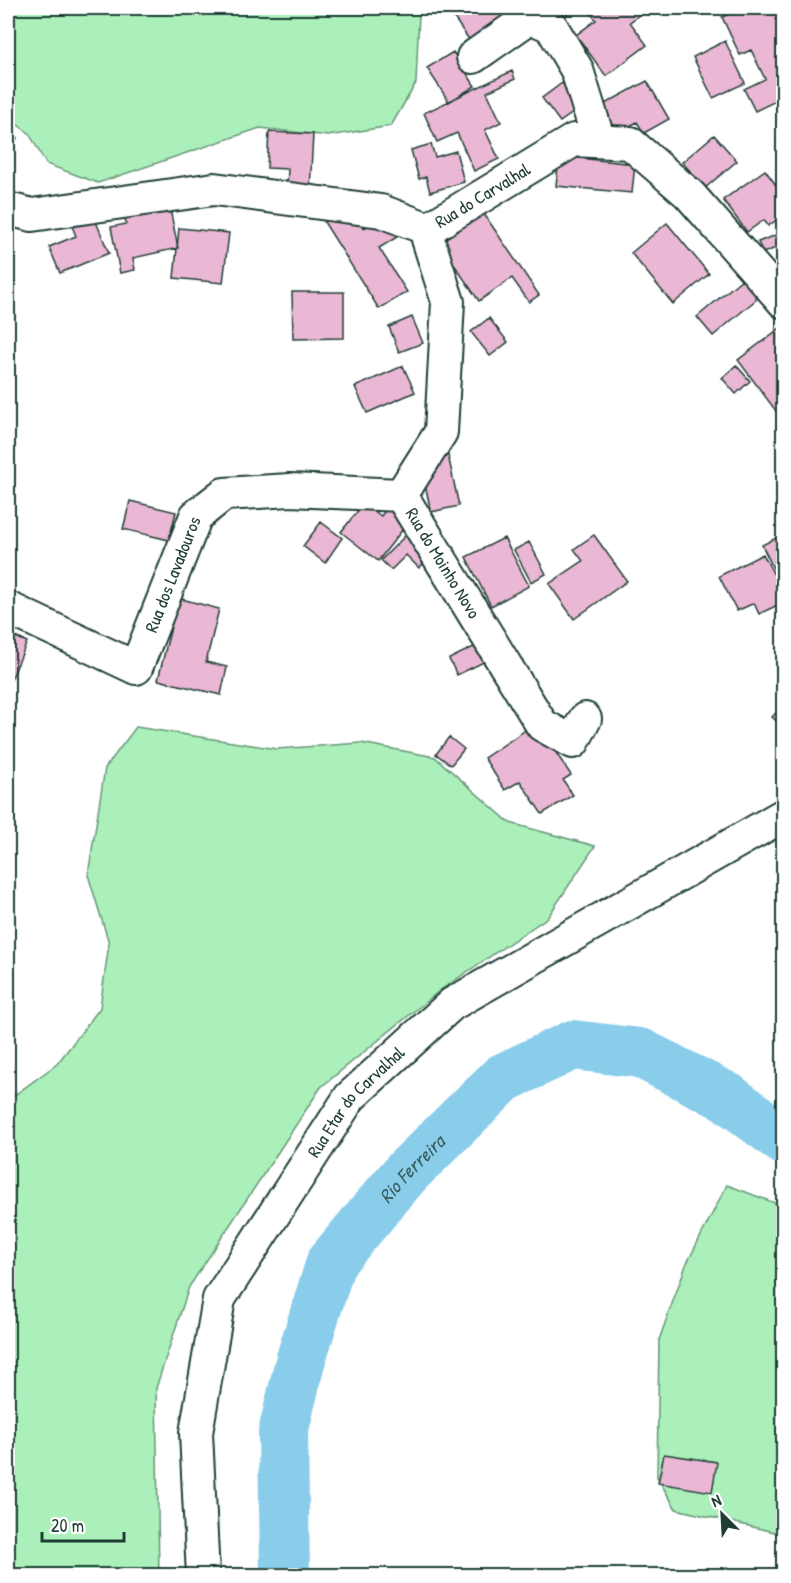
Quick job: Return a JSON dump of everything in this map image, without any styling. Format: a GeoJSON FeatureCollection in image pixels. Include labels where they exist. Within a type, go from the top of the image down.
{"type":"FeatureCollection","features":[{"type":"Feature","properties":{"kind":"street"},"geometry":{"type":"LineString","coordinates":[[473,57],[530,17],[551,26],[577,70],[599,141]]}},
{"type":"Feature","properties":{"kind":"street","name":"Rua do Carvalhal"},"geometry":{"type":"LineString","coordinates":[[8,209],[32,214],[214,189],[381,211],[428,229],[574,140],[630,143],[681,187],[783,302]]}},
{"type":"Feature","properties":{"kind":"street","name":"Rua do Moinho Novo"},"geometry":{"type":"LineString","coordinates":[[428,229],[428,238],[448,302],[441,432],[401,495],[542,725],[573,742],[585,719]]}},
{"type":"Feature","properties":{"kind":"street","name":"Rua dos Lavadouros"},"geometry":{"type":"LineString","coordinates":[[8,608],[136,668],[196,516],[224,494],[290,490],[401,495]]}},
{"type":"Feature","properties":{"kind":"street","name":"Rua Etar do Carvalhal"},"geometry":{"type":"LineString","coordinates":[[203,1575],[196,1433],[219,1299],[350,1097],[453,1004],[783,814]]}},
{"type":"Feature","properties":{"kind":"green space"},"geometry":{"type":"Polygon","coordinates":[[[8,8],[423,8],[419,14],[416,83],[391,126],[328,136],[260,128],[98,183],[46,164],[29,133],[8,118],[8,8]]]}},
{"type":"Feature","properties":{"kind":"green space"},"geometry":{"type":"Polygon","coordinates":[[[136,727],[277,749],[361,743],[435,757],[510,823],[595,846],[548,917],[439,991],[321,1087],[189,1287],[156,1388],[159,1575],[8,1575],[8,1100],[57,1064],[100,1008],[109,943],[88,875],[105,768],[136,727]]]}},
{"type":"Feature","properties":{"kind":"green space"},"geometry":{"type":"Polygon","coordinates":[[[727,1185],[783,1206],[783,1534],[676,1509],[657,1477],[659,1340],[686,1265],[727,1185]]]}},
{"type":"Feature","properties":{"kind":"building"},"geometry":{"type":"Polygon","coordinates":[[[447,8],[509,8],[512,12],[470,41],[447,8]]]}},
{"type":"Feature","properties":{"kind":"building"},"geometry":{"type":"Polygon","coordinates":[[[545,8],[581,8],[552,22],[545,8]]]}},
{"type":"Feature","properties":{"kind":"building"},"geometry":{"type":"Polygon","coordinates":[[[593,8],[642,8],[645,11],[630,22],[647,45],[606,76],[576,35],[596,20],[589,11],[593,8]]]}},
{"type":"Feature","properties":{"kind":"building"},"geometry":{"type":"Polygon","coordinates":[[[742,8],[784,8],[784,97],[755,111],[744,89],[765,79],[751,50],[740,55],[722,17],[742,8]]]}},
{"type":"Feature","properties":{"kind":"building"},"geometry":{"type":"Polygon","coordinates":[[[725,41],[745,83],[713,98],[693,57],[725,41]]]}},
{"type":"Feature","properties":{"kind":"building"},"geometry":{"type":"Polygon","coordinates":[[[453,52],[475,86],[449,102],[427,68],[453,52]]]}},
{"type":"Feature","properties":{"kind":"building"},"geometry":{"type":"Polygon","coordinates":[[[512,71],[515,79],[487,92],[501,122],[485,130],[499,159],[474,171],[457,133],[437,142],[424,113],[512,71]]]}},
{"type":"Feature","properties":{"kind":"building"},"geometry":{"type":"Polygon","coordinates":[[[647,81],[669,119],[644,133],[637,122],[615,134],[599,107],[647,81]]]}},
{"type":"Feature","properties":{"kind":"building"},"geometry":{"type":"Polygon","coordinates":[[[562,83],[581,107],[560,122],[542,98],[562,83]]]}},
{"type":"Feature","properties":{"kind":"building"},"geometry":{"type":"Polygon","coordinates":[[[269,132],[313,134],[310,190],[287,189],[288,169],[267,168],[269,132]]]}},
{"type":"Feature","properties":{"kind":"building"},"geometry":{"type":"Polygon","coordinates":[[[8,133],[17,138],[8,156],[8,133]]]}},
{"type":"Feature","properties":{"kind":"building"},"geometry":{"type":"Polygon","coordinates":[[[714,135],[737,161],[705,188],[682,162],[714,135]]]}},
{"type":"Feature","properties":{"kind":"building"},"geometry":{"type":"Polygon","coordinates":[[[431,144],[435,157],[456,151],[464,182],[430,192],[426,177],[419,179],[411,150],[431,144]]]}},
{"type":"Feature","properties":{"kind":"building"},"geometry":{"type":"Polygon","coordinates":[[[559,156],[635,164],[632,193],[556,186],[559,156]]]}},
{"type":"Feature","properties":{"kind":"building"},"geometry":{"type":"Polygon","coordinates":[[[765,170],[784,196],[784,215],[768,226],[764,220],[747,232],[723,200],[765,170]]]}},
{"type":"Feature","properties":{"kind":"building"},"geometry":{"type":"Polygon","coordinates":[[[168,199],[178,248],[133,258],[135,270],[120,273],[111,227],[126,224],[123,209],[168,199]]]}},
{"type":"Feature","properties":{"kind":"building"},"geometry":{"type":"Polygon","coordinates":[[[350,205],[364,228],[384,216],[397,237],[379,248],[407,292],[379,309],[324,222],[350,205]]]}},
{"type":"Feature","properties":{"kind":"building"},"geometry":{"type":"Polygon","coordinates":[[[482,211],[539,295],[529,302],[512,278],[479,301],[438,241],[482,211]]]}},
{"type":"Feature","properties":{"kind":"building"},"geometry":{"type":"Polygon","coordinates":[[[92,212],[109,253],[60,273],[49,247],[76,236],[70,221],[92,212]]]}},
{"type":"Feature","properties":{"kind":"building"},"geometry":{"type":"Polygon","coordinates":[[[667,223],[709,274],[673,304],[631,253],[667,223]]]}},
{"type":"Feature","properties":{"kind":"building"},"geometry":{"type":"Polygon","coordinates":[[[179,228],[229,233],[223,283],[174,278],[179,228]]]}},
{"type":"Feature","properties":{"kind":"building"},"geometry":{"type":"Polygon","coordinates":[[[784,232],[784,245],[763,253],[758,242],[784,232]]]}},
{"type":"Feature","properties":{"kind":"building"},"geometry":{"type":"Polygon","coordinates":[[[742,279],[758,298],[713,336],[697,317],[742,279]]]}},
{"type":"Feature","properties":{"kind":"building"},"geometry":{"type":"Polygon","coordinates":[[[292,292],[344,292],[344,338],[293,339],[292,292]]]}},
{"type":"Feature","properties":{"kind":"building"},"geometry":{"type":"Polygon","coordinates":[[[412,317],[423,343],[399,352],[389,327],[412,317]]]}},
{"type":"Feature","properties":{"kind":"building"},"geometry":{"type":"Polygon","coordinates":[[[489,318],[508,342],[490,356],[471,332],[489,318]]]}},
{"type":"Feature","properties":{"kind":"building"},"geometry":{"type":"Polygon","coordinates":[[[780,328],[784,332],[784,405],[776,411],[738,360],[780,328]]]}},
{"type":"Feature","properties":{"kind":"building"},"geometry":{"type":"Polygon","coordinates":[[[736,365],[750,381],[736,394],[722,378],[736,365]]]}},
{"type":"Feature","properties":{"kind":"building"},"geometry":{"type":"Polygon","coordinates":[[[403,366],[415,392],[367,413],[355,387],[403,366]]]}},
{"type":"Feature","properties":{"kind":"building"},"geometry":{"type":"Polygon","coordinates":[[[448,455],[459,506],[431,512],[420,461],[448,455]]]}},
{"type":"Feature","properties":{"kind":"building"},"geometry":{"type":"Polygon","coordinates":[[[130,501],[176,512],[169,540],[123,529],[130,501]]]}},
{"type":"Feature","properties":{"kind":"building"},"geometry":{"type":"Polygon","coordinates":[[[364,503],[381,516],[390,504],[410,520],[378,561],[341,532],[364,503]]]}},
{"type":"Feature","properties":{"kind":"building"},"geometry":{"type":"Polygon","coordinates":[[[321,522],[342,538],[325,563],[303,546],[321,522]]]}},
{"type":"Feature","properties":{"kind":"building"},"geometry":{"type":"Polygon","coordinates":[[[408,533],[431,556],[419,568],[406,555],[391,570],[381,560],[408,533]]]}},
{"type":"Feature","properties":{"kind":"building"},"geometry":{"type":"Polygon","coordinates":[[[784,534],[784,570],[776,574],[762,545],[784,534]]]}},
{"type":"Feature","properties":{"kind":"building"},"geometry":{"type":"Polygon","coordinates":[[[594,535],[627,581],[574,619],[549,584],[583,561],[574,549],[594,535]]]}},
{"type":"Feature","properties":{"kind":"building"},"geometry":{"type":"Polygon","coordinates":[[[504,538],[529,586],[491,606],[466,557],[504,538]]]}},
{"type":"Feature","properties":{"kind":"building"},"geometry":{"type":"Polygon","coordinates":[[[529,542],[546,574],[531,582],[514,550],[529,542]]]}},
{"type":"Feature","properties":{"kind":"building"},"geometry":{"type":"Polygon","coordinates":[[[763,554],[784,594],[784,602],[759,614],[754,603],[737,611],[719,576],[763,554]]]}},
{"type":"Feature","properties":{"kind":"building"},"geometry":{"type":"Polygon","coordinates":[[[178,598],[219,609],[206,662],[227,667],[221,695],[158,680],[178,598]]]}},
{"type":"Feature","properties":{"kind":"building"},"geometry":{"type":"Polygon","coordinates":[[[8,634],[27,642],[11,680],[8,678],[8,634]]]}},
{"type":"Feature","properties":{"kind":"building"},"geometry":{"type":"Polygon","coordinates":[[[484,642],[492,658],[457,675],[449,659],[484,642]]]}},
{"type":"Feature","properties":{"kind":"building"},"geometry":{"type":"Polygon","coordinates":[[[784,705],[784,728],[772,717],[784,705]]]}},
{"type":"Feature","properties":{"kind":"building"},"geometry":{"type":"Polygon","coordinates":[[[536,723],[571,775],[563,780],[573,795],[542,814],[520,781],[505,790],[484,758],[536,723]]]}},
{"type":"Feature","properties":{"kind":"building"},"geometry":{"type":"Polygon","coordinates":[[[449,737],[464,749],[451,765],[436,754],[449,737]]]}},
{"type":"Feature","properties":{"kind":"building"},"geometry":{"type":"Polygon","coordinates":[[[664,1454],[717,1462],[712,1492],[658,1483],[664,1454]]]}},
{"type":"Feature","properties":{"kind":"waterway","name":"Rio Ferreira"},"geometry":{"type":"LineString","coordinates":[[285,1576],[283,1433],[300,1362],[331,1262],[406,1173],[503,1078],[573,1045],[640,1053],[727,1097],[784,1140]]}}]}
